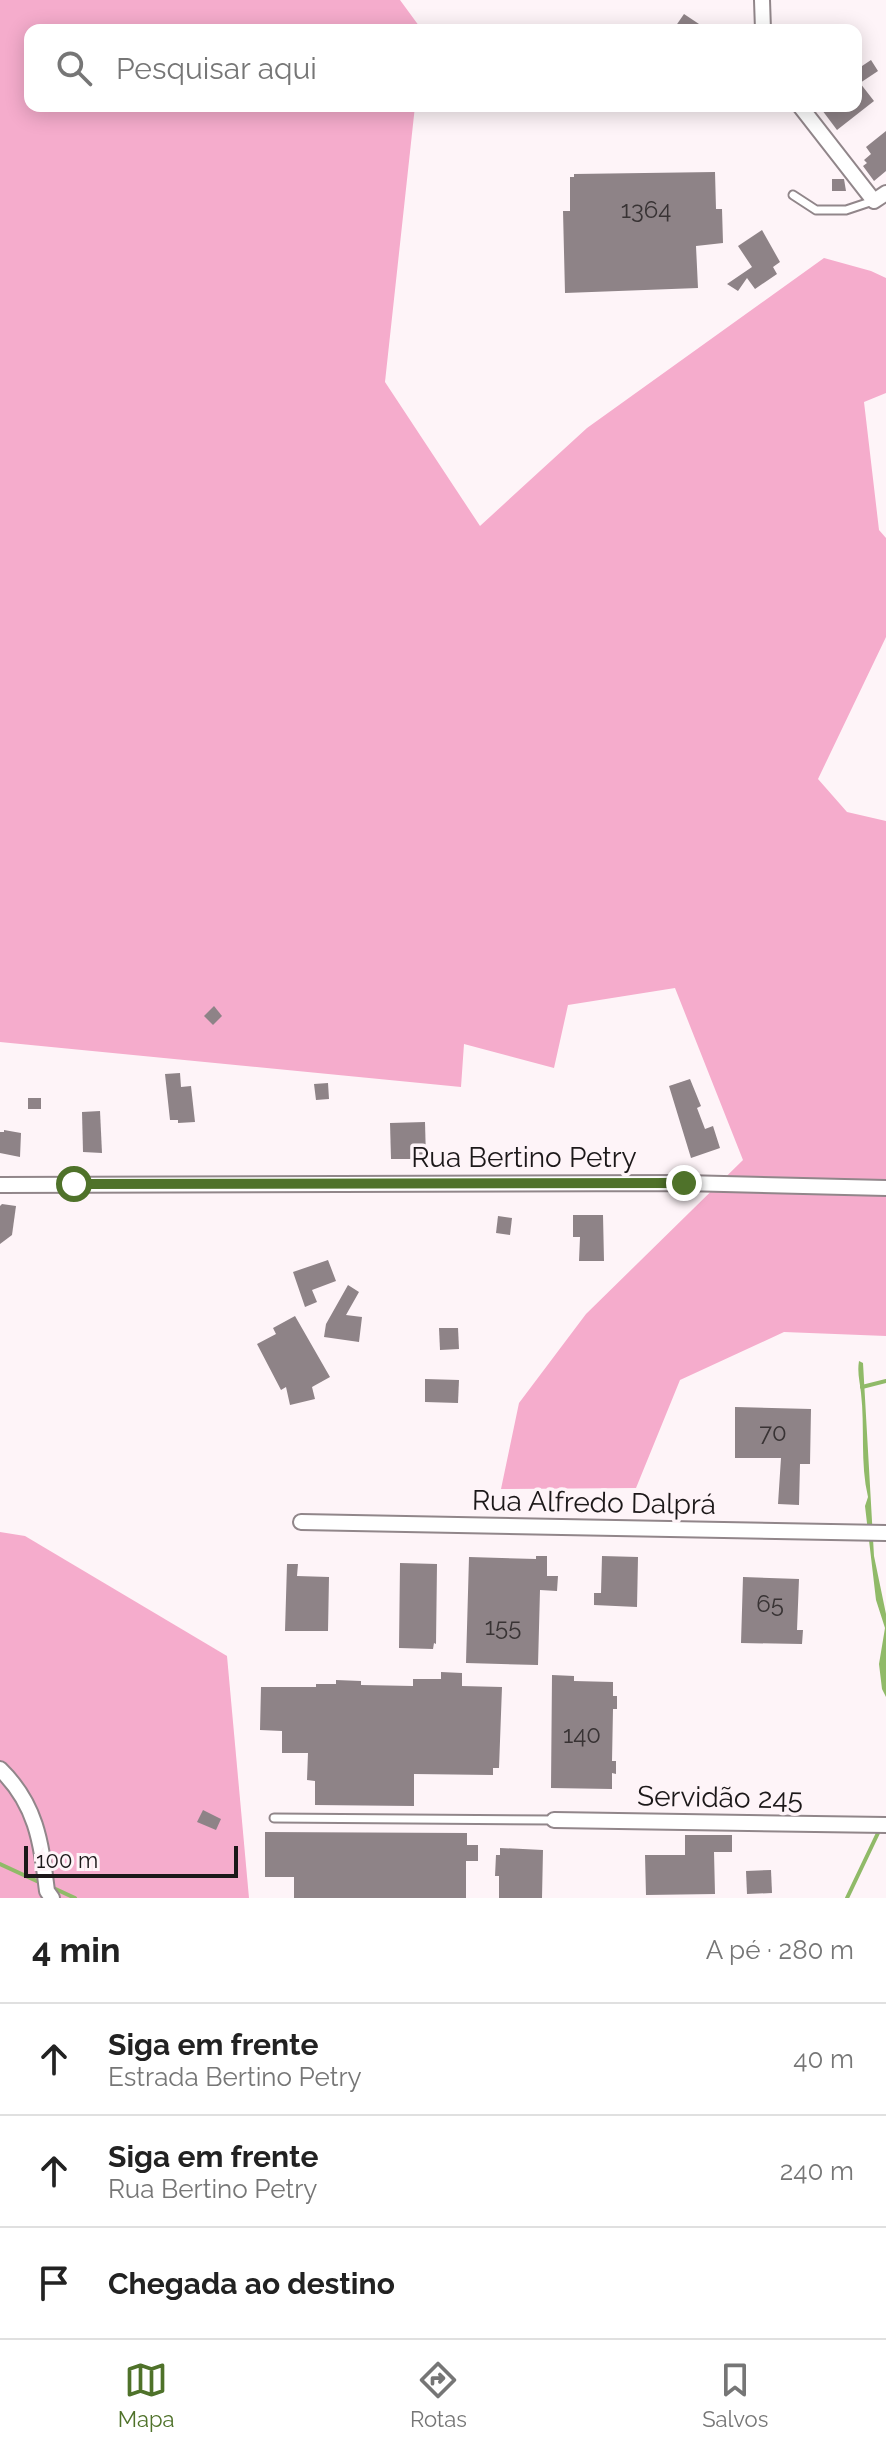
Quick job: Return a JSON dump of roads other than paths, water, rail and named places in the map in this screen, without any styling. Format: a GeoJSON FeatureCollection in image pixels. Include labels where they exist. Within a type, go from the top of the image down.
{"type":"FeatureCollection","features":[{"type":"Feature","properties":{"kind":"street"},"geometry":{"type":"LineString","coordinates":[[762,0],[763,24]]}},
{"type":"Feature","properties":{"kind":"street"},"geometry":{"type":"LineString","coordinates":[[805,112],[880,197]]}},
{"type":"Feature","properties":{"kind":"street","name":"Rua Bertino Petry"},"geometry":{"type":"LineString","coordinates":[[0,1185],[684,1183],[886,1188]]}},
{"type":"Feature","properties":{"kind":"street","name":"Rua Alfredo Dalprá"},"geometry":{"type":"LineString","coordinates":[[301,1522],[886,1533]]}},
{"type":"Feature","properties":{"kind":"street"},"geometry":{"type":"LineString","coordinates":[[0,1769],[22,1796],[38,1826],[47,1891],[52,1898]]}},
{"type":"Feature","properties":{"kind":"street","name":"Servidão 245"},"geometry":{"type":"LineString","coordinates":[[554,1820],[886,1825]]}},
{"type":"Feature","properties":{"kind":"lane"},"geometry":{"type":"LineString","coordinates":[[793,195],[816,210],[846,210],[880,197]]}},
{"type":"Feature","properties":{"kind":"lane"},"geometry":{"type":"LineString","coordinates":[[274,1818],[554,1820]]}},
{"type":"Feature","properties":{"kind":"waterway"},"geometry":{"type":"LineString","coordinates":[[862,1387],[886,1381]]}},
{"type":"Feature","properties":{"kind":"waterway"},"geometry":{"type":"LineString","coordinates":[[847,1898],[878,1833]]}},
{"type":"Feature","properties":{"kind":"waterway"},"geometry":{"type":"LineString","coordinates":[[0,1864],[41,1883]]}},
{"type":"Feature","properties":{"kind":"waterway"},"geometry":{"type":"LineString","coordinates":[[49,1886],[75,1898]]}}]}
